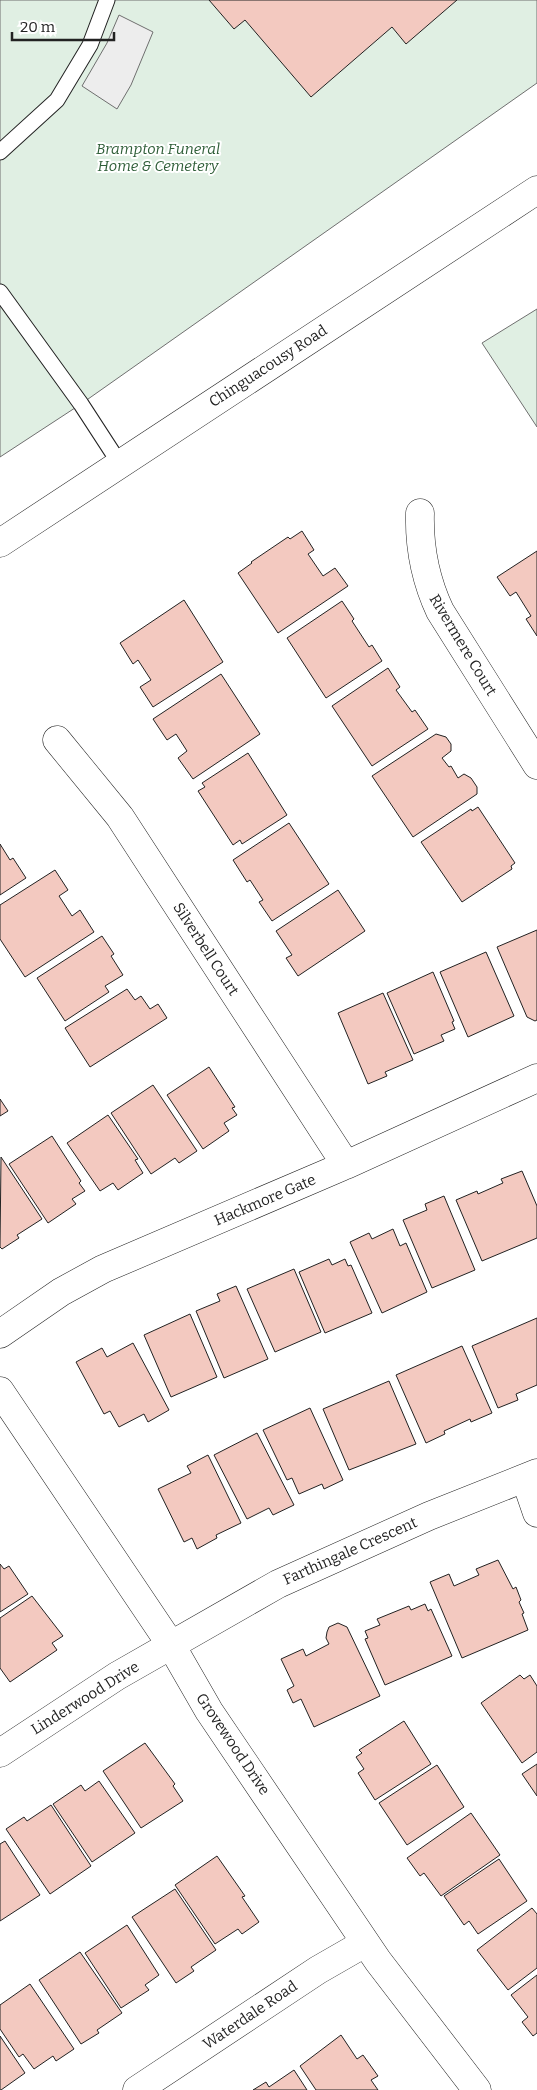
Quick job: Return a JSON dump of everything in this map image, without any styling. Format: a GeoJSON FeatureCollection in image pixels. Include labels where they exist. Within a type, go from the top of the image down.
{"type":"FeatureCollection","features":[{"type":"Feature","properties":{"kind":"street","name":"Chinguacousy Road"},"geometry":{"type":"LineString","coordinates":[[0,543],[537,190]]}},
{"type":"Feature","properties":{"kind":"street","name":"Rivermere Court"},"geometry":{"type":"LineString","coordinates":[[420,513],[419,533],[423,565],[429,588],[436,603],[537,765]]}},
{"type":"Feature","properties":{"kind":"street","name":"Silverbell Court"},"geometry":{"type":"LineString","coordinates":[[57,740],[120,817],[346,1165]]}},
{"type":"Feature","properties":{"kind":"street","name":"Hackmore Gate"},"geometry":{"type":"LineString","coordinates":[[0,1334],[61,1292],[102,1269],[346,1165],[537,1078]]}},
{"type":"Feature","properties":{"kind":"street","name":"Grovewood Drive"},"geometry":{"type":"LineString","coordinates":[[0,1391],[171,1645],[210,1711],[365,1943],[477,2090]]}},
{"type":"Feature","properties":{"kind":"street","name":"Farthingale Crescent"},"geometry":{"type":"LineString","coordinates":[[171,1645],[278,1584],[324,1562],[429,1516],[531,1476]]}},
{"type":"Feature","properties":{"kind":"street"},"geometry":{"type":"LineString","coordinates":[[531,1476],[537,1513]]}},
{"type":"Feature","properties":{"kind":"street","name":"Linderwood Drive"},"geometry":{"type":"LineString","coordinates":[[0,1752],[117,1676],[171,1645]]}},
{"type":"Feature","properties":{"kind":"street","name":"Waterdale Road"},"geometry":{"type":"LineString","coordinates":[[137,2090],[318,1970],[365,1943]]}},
{"type":"Feature","properties":{"kind":"lane"},"geometry":{"type":"LineString","coordinates":[[0,152],[57,100],[90,45],[107,0]]}},
{"type":"Feature","properties":{"kind":"lane"},"geometry":{"type":"LineString","coordinates":[[0,292],[81,404],[120,464]]}},
{"type":"Feature","properties":{"kind":"green space","name":"Brampton Funeral Home & Cemetery"},"geometry":{"type":"Polygon","coordinates":[[[0,0],[537,0],[537,83],[81,404],[0,457],[0,0]]]}},
{"type":"Feature","properties":{"kind":"green space"},"geometry":{"type":"Polygon","coordinates":[[[537,309],[537,427],[482,343],[537,309]]]}},
{"type":"Feature","properties":{"kind":"shaded area"},"geometry":{"type":"Polygon","coordinates":[[[119,15],[153,32],[131,85],[117,109],[82,86],[107,43],[119,15]]]}},
{"type":"Feature","properties":{"kind":"building"},"geometry":{"type":"Polygon","coordinates":[[[209,0],[457,0],[406,44],[392,27],[311,97],[245,20],[234,29],[209,0]]]}},
{"type":"Feature","properties":{"kind":"building"},"geometry":{"type":"Polygon","coordinates":[[[302,531],[314,550],[308,554],[323,576],[335,568],[348,586],[278,633],[238,573],[288,537],[290,539],[302,531]]]}},
{"type":"Feature","properties":{"kind":"building"},"geometry":{"type":"Polygon","coordinates":[[[537,551],[537,636],[526,619],[531,616],[516,592],[510,596],[497,577],[537,551]]]}},
{"type":"Feature","properties":{"kind":"building"},"geometry":{"type":"Polygon","coordinates":[[[184,600],[223,662],[153,707],[140,687],[151,680],[138,660],[133,664],[120,643],[184,600]]]}},
{"type":"Feature","properties":{"kind":"building"},"geometry":{"type":"Polygon","coordinates":[[[342,601],[369,647],[372,645],[382,661],[326,698],[287,638],[342,601]]]}},
{"type":"Feature","properties":{"kind":"building"},"geometry":{"type":"Polygon","coordinates":[[[388,668],[400,687],[396,690],[412,712],[415,710],[428,729],[372,766],[332,706],[388,668]]]}},
{"type":"Feature","properties":{"kind":"building"},"geometry":{"type":"Polygon","coordinates":[[[221,674],[260,734],[193,779],[178,758],[187,751],[176,734],[167,740],[153,719],[221,674]]]}},
{"type":"Feature","properties":{"kind":"building"},"geometry":{"type":"Polygon","coordinates":[[[436,734],[446,737],[451,744],[451,751],[442,758],[449,767],[451,766],[458,778],[464,774],[471,778],[477,787],[477,794],[413,837],[372,776],[436,734]]]}},
{"type":"Feature","properties":{"kind":"building"},"geometry":{"type":"Polygon","coordinates":[[[248,753],[287,815],[242,844],[240,840],[233,845],[198,791],[205,787],[202,783],[248,753]]]}},
{"type":"Feature","properties":{"kind":"building"},"geometry":{"type":"Polygon","coordinates":[[[478,807],[515,863],[511,866],[512,869],[462,902],[421,842],[471,809],[472,811],[478,807]]]}},
{"type":"Feature","properties":{"kind":"building"},"geometry":{"type":"Polygon","coordinates":[[[289,823],[329,884],[272,921],[259,902],[263,900],[250,880],[247,882],[233,860],[289,823]]]}},
{"type":"Feature","properties":{"kind":"building"},"geometry":{"type":"Polygon","coordinates":[[[0,844],[10,860],[13,858],[26,878],[0,895],[0,844]]]}},
{"type":"Feature","properties":{"kind":"building"},"geometry":{"type":"Polygon","coordinates":[[[55,870],[68,890],[59,896],[72,916],[80,910],[94,932],[25,977],[0,939],[0,905],[55,870]]]}},
{"type":"Feature","properties":{"kind":"building"},"geometry":{"type":"Polygon","coordinates":[[[338,890],[365,931],[298,976],[286,958],[292,955],[276,931],[338,890]]]}},
{"type":"Feature","properties":{"kind":"building"},"geometry":{"type":"Polygon","coordinates":[[[537,930],[537,1020],[535,1021],[527,1017],[497,947],[537,930]]]}},
{"type":"Feature","properties":{"kind":"building"},"geometry":{"type":"Polygon","coordinates":[[[102,936],[114,954],[111,956],[123,975],[105,986],[109,992],[65,1021],[37,978],[102,936]]]}},
{"type":"Feature","properties":{"kind":"building"},"geometry":{"type":"Polygon","coordinates":[[[486,952],[514,1016],[468,1037],[440,972],[486,952]]]}},
{"type":"Feature","properties":{"kind":"building"},"geometry":{"type":"Polygon","coordinates":[[[433,972],[454,1021],[452,1022],[455,1029],[441,1035],[444,1041],[414,1054],[387,993],[433,972]]]}},
{"type":"Feature","properties":{"kind":"building"},"geometry":{"type":"Polygon","coordinates":[[[127,989],[135,1000],[141,996],[150,1009],[158,1004],[167,1018],[90,1067],[65,1028],[127,989]]]}},
{"type":"Feature","properties":{"kind":"building"},"geometry":{"type":"Polygon","coordinates":[[[383,993],[413,1060],[385,1072],[387,1076],[368,1084],[338,1013],[383,993]]]}},
{"type":"Feature","properties":{"kind":"building"},"geometry":{"type":"Polygon","coordinates":[[[209,1067],[235,1107],[232,1108],[237,1115],[224,1123],[229,1131],[203,1149],[167,1095],[209,1067]]]}},
{"type":"Feature","properties":{"kind":"building"},"geometry":{"type":"Polygon","coordinates":[[[153,1085],[197,1151],[179,1163],[175,1158],[151,1174],[111,1113],[153,1085]]]}},
{"type":"Feature","properties":{"kind":"building"},"geometry":{"type":"Polygon","coordinates":[[[0,1099],[8,1111],[0,1116],[0,1099]]]}},
{"type":"Feature","properties":{"kind":"building"},"geometry":{"type":"Polygon","coordinates":[[[108,1115],[138,1159],[135,1160],[143,1173],[118,1190],[113,1183],[100,1191],[67,1143],[108,1115]]]}},
{"type":"Feature","properties":{"kind":"building"},"geometry":{"type":"Polygon","coordinates":[[[52,1136],[81,1181],[79,1183],[85,1191],[72,1199],[76,1204],[48,1223],[9,1164],[52,1136]]]}},
{"type":"Feature","properties":{"kind":"building"},"geometry":{"type":"Polygon","coordinates":[[[1,1157],[42,1219],[17,1235],[19,1238],[2,1249],[0,1247],[1,1157]]]}},
{"type":"Feature","properties":{"kind":"building"},"geometry":{"type":"Polygon","coordinates":[[[522,1171],[537,1206],[537,1238],[482,1261],[456,1200],[477,1191],[478,1194],[503,1183],[501,1179],[522,1171]]]}},
{"type":"Feature","properties":{"kind":"building"},"geometry":{"type":"Polygon","coordinates":[[[444,1196],[475,1270],[432,1288],[403,1220],[427,1210],[425,1204],[444,1196]]]}},
{"type":"Feature","properties":{"kind":"building"},"geometry":{"type":"Polygon","coordinates":[[[393,1229],[400,1246],[406,1243],[427,1292],[382,1313],[350,1242],[369,1233],[372,1239],[393,1229]]]}},
{"type":"Feature","properties":{"kind":"building"},"geometry":{"type":"Polygon","coordinates":[[[329,1259],[332,1265],[345,1259],[348,1266],[351,1265],[372,1313],[325,1333],[299,1272],[329,1259]]]}},
{"type":"Feature","properties":{"kind":"building"},"geometry":{"type":"Polygon","coordinates":[[[294,1269],[321,1332],[275,1352],[247,1289],[294,1269]]]}},
{"type":"Feature","properties":{"kind":"building"},"geometry":{"type":"Polygon","coordinates":[[[236,1286],[268,1359],[224,1378],[196,1311],[220,1301],[217,1294],[236,1286]]]}},
{"type":"Feature","properties":{"kind":"building"},"geometry":{"type":"Polygon","coordinates":[[[190,1314],[217,1377],[171,1397],[144,1335],[190,1314]]]}},
{"type":"Feature","properties":{"kind":"building"},"geometry":{"type":"Polygon","coordinates":[[[537,1318],[537,1385],[516,1394],[518,1400],[498,1408],[472,1346],[537,1318]]]}},
{"type":"Feature","properties":{"kind":"building"},"geometry":{"type":"Polygon","coordinates":[[[133,1343],[169,1410],[148,1422],[144,1414],[119,1427],[110,1411],[104,1414],[76,1362],[102,1348],[107,1357],[133,1343]]]}},
{"type":"Feature","properties":{"kind":"building"},"geometry":{"type":"Polygon","coordinates":[[[462,1346],[492,1413],[471,1422],[470,1419],[444,1431],[445,1434],[426,1443],[396,1375],[462,1346]]]}},
{"type":"Feature","properties":{"kind":"building"},"geometry":{"type":"Polygon","coordinates":[[[389,1381],[416,1444],[349,1470],[323,1409],[389,1381]]]}},
{"type":"Feature","properties":{"kind":"building"},"geometry":{"type":"Polygon","coordinates":[[[310,1408],[343,1480],[324,1489],[322,1484],[299,1494],[292,1478],[287,1480],[263,1430],[310,1408]]]}},
{"type":"Feature","properties":{"kind":"building"},"geometry":{"type":"Polygon","coordinates":[[[257,1433],[294,1505],[273,1515],[269,1508],[247,1519],[214,1455],[257,1433]]]}},
{"type":"Feature","properties":{"kind":"building"},"geometry":{"type":"Polygon","coordinates":[[[208,1455],[241,1523],[216,1535],[217,1538],[197,1549],[192,1538],[184,1542],[158,1489],[191,1473],[187,1466],[208,1455]]]}},
{"type":"Feature","properties":{"kind":"building"},"geometry":{"type":"Polygon","coordinates":[[[498,1560],[513,1589],[516,1587],[528,1630],[462,1658],[430,1582],[449,1574],[454,1586],[479,1575],[476,1569],[498,1560]]]}},
{"type":"Feature","properties":{"kind":"building"},"geometry":{"type":"Polygon","coordinates":[[[0,1564],[4,1569],[9,1566],[28,1594],[0,1612],[0,1564]]]}},
{"type":"Feature","properties":{"kind":"building"},"geometry":{"type":"Polygon","coordinates":[[[32,1596],[63,1636],[52,1643],[57,1650],[10,1682],[0,1668],[0,1618],[32,1596]]]}},
{"type":"Feature","properties":{"kind":"building"},"geometry":{"type":"Polygon","coordinates":[[[425,1604],[428,1611],[431,1609],[452,1656],[385,1685],[365,1639],[368,1638],[365,1631],[380,1625],[377,1619],[409,1606],[411,1610],[425,1604]]]}},
{"type":"Feature","properties":{"kind":"building"},"geometry":{"type":"Polygon","coordinates":[[[338,1623],[347,1627],[380,1696],[314,1727],[301,1699],[293,1703],[287,1690],[294,1686],[281,1659],[303,1649],[306,1656],[329,1644],[326,1638],[329,1627],[338,1623]]]}},
{"type":"Feature","properties":{"kind":"building"},"geometry":{"type":"Polygon","coordinates":[[[520,1675],[524,1679],[530,1675],[537,1686],[537,1752],[522,1763],[481,1703],[520,1675]]]}},
{"type":"Feature","properties":{"kind":"building"},"geometry":{"type":"Polygon","coordinates":[[[404,1721],[431,1764],[375,1800],[358,1773],[364,1769],[356,1757],[362,1753],[359,1750],[404,1721]]]}},
{"type":"Feature","properties":{"kind":"building"},"geometry":{"type":"Polygon","coordinates":[[[145,1743],[175,1784],[173,1786],[183,1801],[141,1828],[103,1771],[145,1743]]]}},
{"type":"Feature","properties":{"kind":"building"},"geometry":{"type":"Polygon","coordinates":[[[537,1764],[537,1796],[522,1774],[537,1764]]]}},
{"type":"Feature","properties":{"kind":"building"},"geometry":{"type":"Polygon","coordinates":[[[437,1765],[464,1807],[407,1845],[379,1803],[437,1765]]]}},
{"type":"Feature","properties":{"kind":"building"},"geometry":{"type":"Polygon","coordinates":[[[99,1781],[135,1833],[92,1862],[53,1804],[81,1785],[85,1791],[99,1781]]]}},
{"type":"Feature","properties":{"kind":"building"},"geometry":{"type":"Polygon","coordinates":[[[51,1805],[91,1866],[50,1894],[6,1829],[24,1817],[27,1821],[51,1805]]]}},
{"type":"Feature","properties":{"kind":"building"},"geometry":{"type":"Polygon","coordinates":[[[471,1813],[500,1855],[441,1896],[424,1873],[420,1876],[407,1858],[471,1813]]]}},
{"type":"Feature","properties":{"kind":"building"},"geometry":{"type":"Polygon","coordinates":[[[5,1841],[40,1895],[0,1921],[0,1844],[5,1841]]]}},
{"type":"Feature","properties":{"kind":"building"},"geometry":{"type":"Polygon","coordinates":[[[217,1856],[245,1896],[242,1897],[259,1922],[242,1934],[238,1929],[215,1944],[175,1885],[217,1856]]]}},
{"type":"Feature","properties":{"kind":"building"},"geometry":{"type":"Polygon","coordinates":[[[499,1859],[527,1901],[478,1934],[469,1921],[464,1925],[444,1896],[499,1859]]]}},
{"type":"Feature","properties":{"kind":"building"},"geometry":{"type":"Polygon","coordinates":[[[175,1889],[216,1950],[191,1967],[194,1971],[176,1983],[132,1917],[175,1889]]]}},
{"type":"Feature","properties":{"kind":"building"},"geometry":{"type":"Polygon","coordinates":[[[532,1908],[537,1914],[537,1968],[508,1990],[477,1950],[532,1908]]]}},
{"type":"Feature","properties":{"kind":"building"},"geometry":{"type":"Polygon","coordinates":[[[127,1925],[159,1975],[145,1985],[149,1990],[121,2008],[85,1953],[127,1925]]]}},
{"type":"Feature","properties":{"kind":"building"},"geometry":{"type":"Polygon","coordinates":[[[80,1952],[122,2013],[97,2030],[99,2033],[81,2044],[39,1980],[80,1952]]]}},
{"type":"Feature","properties":{"kind":"building"},"geometry":{"type":"Polygon","coordinates":[[[537,1975],[537,2033],[533,2036],[522,2022],[528,2017],[511,1995],[537,1975]]]}},
{"type":"Feature","properties":{"kind":"building"},"geometry":{"type":"Polygon","coordinates":[[[30,1984],[74,2049],[56,2061],[53,2056],[34,2069],[23,2054],[19,2057],[0,2029],[0,2005],[30,1984]]]}},
{"type":"Feature","properties":{"kind":"building"},"geometry":{"type":"Polygon","coordinates":[[[341,2035],[357,2059],[363,2055],[378,2076],[371,2080],[378,2090],[316,2090],[300,2066],[341,2035]]]}},
{"type":"Feature","properties":{"kind":"building"},"geometry":{"type":"Polygon","coordinates":[[[0,2036],[25,2073],[1,2090],[0,2090],[0,2036]]]}},
{"type":"Feature","properties":{"kind":"building"},"geometry":{"type":"Polygon","coordinates":[[[294,2070],[307,2090],[253,2090],[266,2082],[269,2087],[294,2070]]]}}]}
